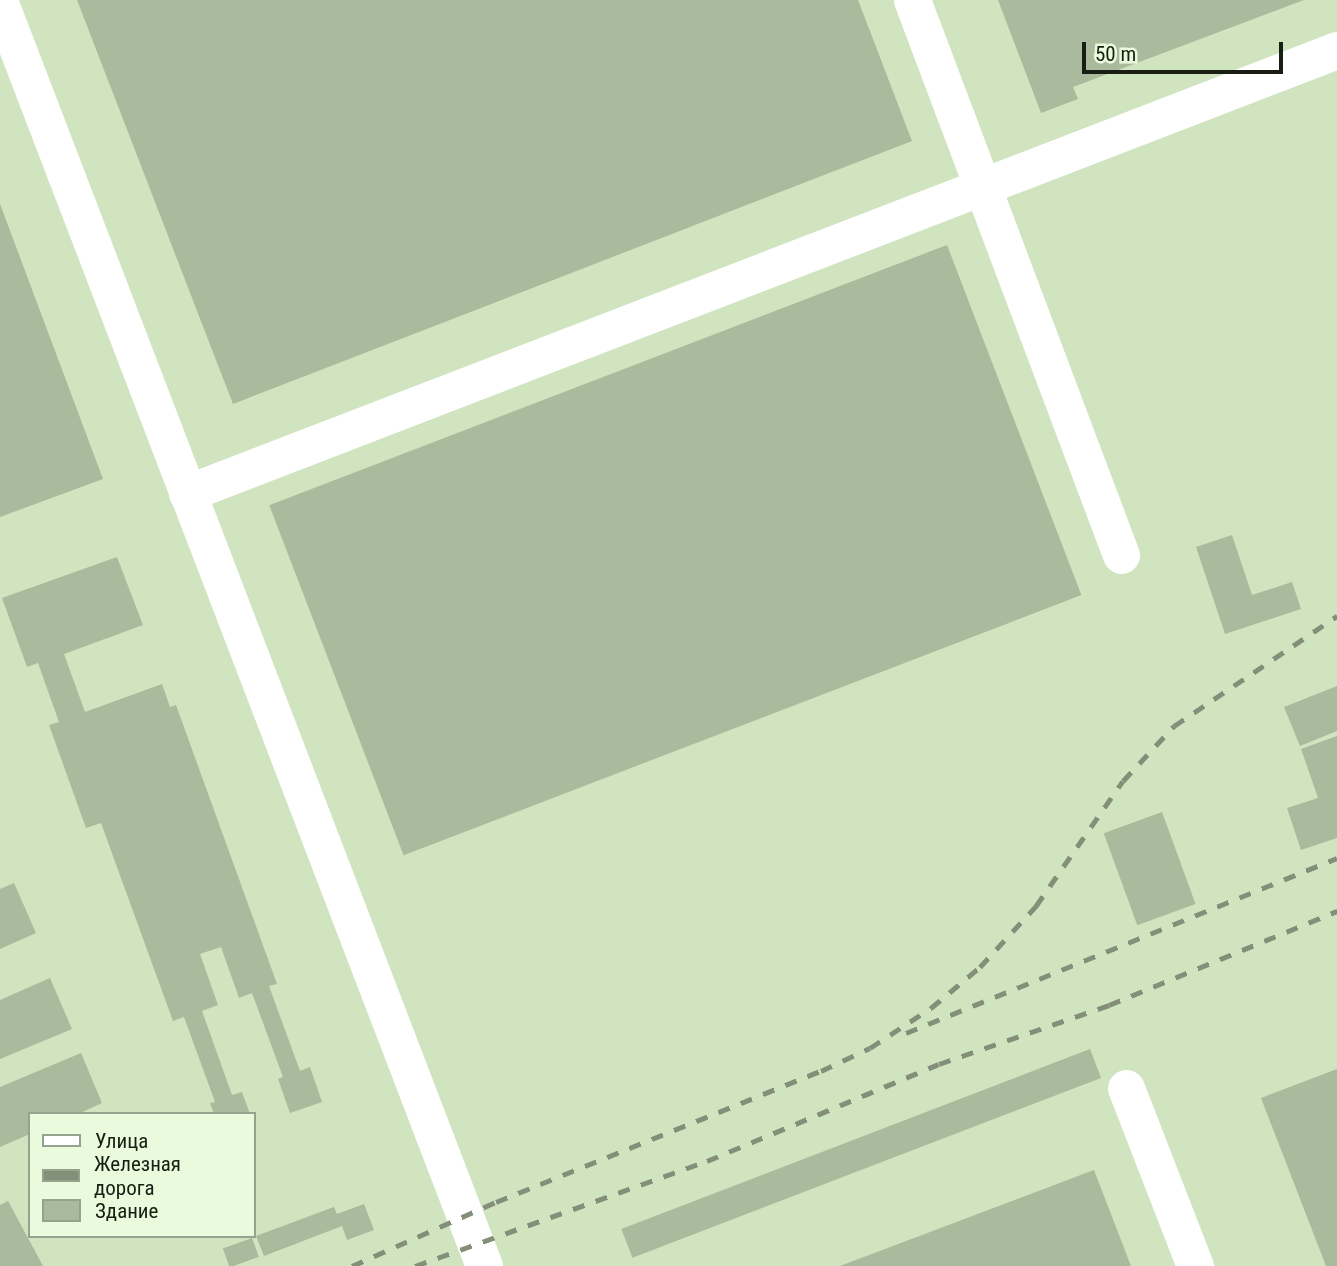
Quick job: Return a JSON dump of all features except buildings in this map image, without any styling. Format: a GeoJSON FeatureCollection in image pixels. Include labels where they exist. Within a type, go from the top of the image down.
{"type":"FeatureCollection","features":[{"type":"Feature","properties":{"kind":"lane"},"geometry":{"type":"LineString","coordinates":[[912,0],[1121,555]]}},
{"type":"Feature","properties":{"kind":"lane"},"geometry":{"type":"LineString","coordinates":[[0,3],[484,1266]]}},
{"type":"Feature","properties":{"kind":"lane"},"geometry":{"type":"LineString","coordinates":[[187,494],[1337,50]]}},
{"type":"Feature","properties":{"kind":"lane"},"geometry":{"type":"LineString","coordinates":[[1126,1088],[1195,1266]]}},
{"type":"Feature","properties":{"kind":"shaded area"},"geometry":{"type":"Polygon","coordinates":[[[0,0],[1337,0],[1337,1266],[0,1266],[0,0]]]}},
{"type":"Feature","properties":{"kind":"railway"},"geometry":{"type":"LineString","coordinates":[[352,1266],[496,1202],[821,1071],[870,1048],[931,1008],[980,967],[1036,906],[1123,781],[1174,726],[1337,616]]}},
{"type":"Feature","properties":{"kind":"railway"},"geometry":{"type":"LineString","coordinates":[[906,1033],[1337,858]]}},
{"type":"Feature","properties":{"kind":"railway"},"geometry":{"type":"LineString","coordinates":[[415,1266],[707,1161],[939,1064],[1109,1005],[1337,911]]}}]}
